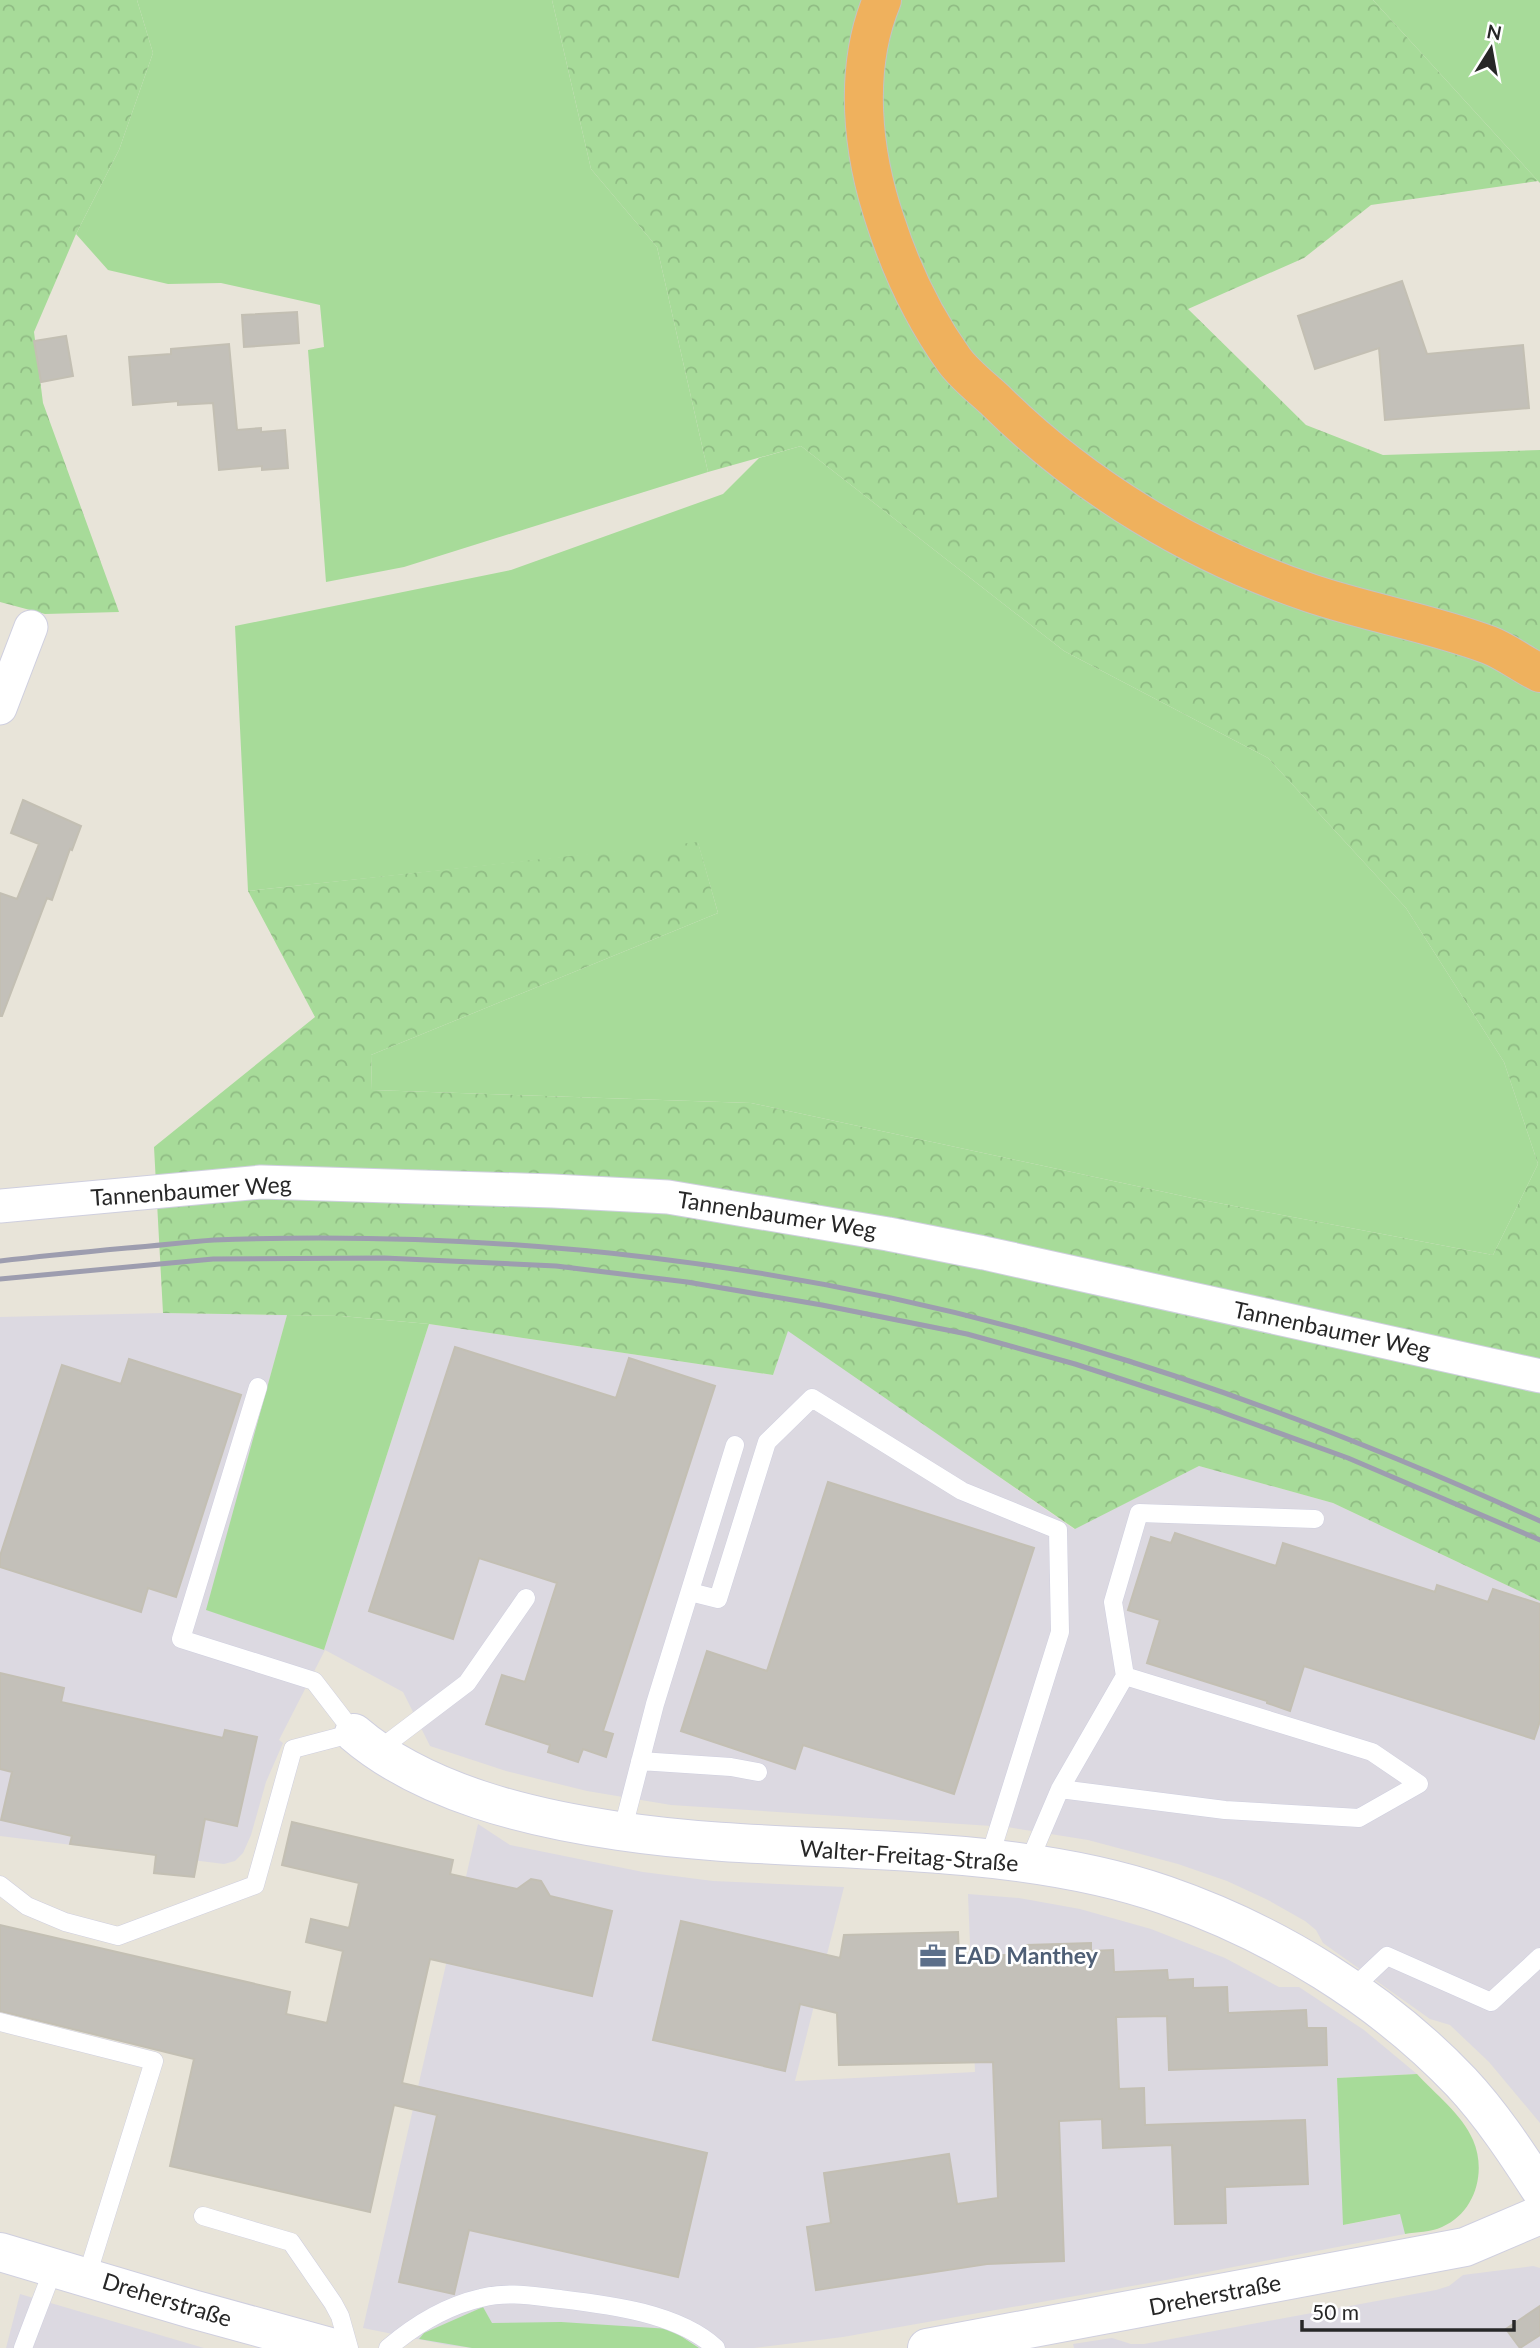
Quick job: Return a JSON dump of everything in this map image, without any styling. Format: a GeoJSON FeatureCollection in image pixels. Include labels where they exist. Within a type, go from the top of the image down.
{"type":"FeatureCollection","features":[{"type":"Feature","properties":{"kind":"highway"},"geometry":{"type":"LineString","coordinates":[[882,0],[865,70],[864,129],[874,190],[911,290],[955,362],[1063,462],[1130,508],[1214,554],[1309,593],[1490,645],[1540,666]]}},
{"type":"Feature","properties":{"kind":"street"},"geometry":{"type":"LineString","coordinates":[[0,708],[31,627]]}},
{"type":"Feature","properties":{"kind":"street","name":"Tannenbaumer Weg"},"geometry":{"type":"LineString","coordinates":[[0,1206],[261,1182],[539,1190],[668,1197],[984,1253],[1540,1376]]}},
{"type":"Feature","properties":{"kind":"street","name":"Walter-Freitag-Straße"},"geometry":{"type":"LineString","coordinates":[[365,1742],[409,1770],[458,1792],[521,1811],[621,1832],[671,1839],[769,1846],[964,1856],[1028,1864],[1112,1880],[1165,1895],[1247,1930],[1303,1959],[1352,1990],[1404,2029],[1462,2083],[1513,2147],[1540,2189]]}},
{"type":"Feature","properties":{"kind":"street","name":"Dreherstraße"},"geometry":{"type":"LineString","coordinates":[[927,2348],[1062,2336],[1465,2247],[1540,2215]]}},
{"type":"Feature","properties":{"kind":"street","name":"Dreherstraße"},"geometry":{"type":"LineString","coordinates":[[0,2252],[334,2348]]}},
{"type":"Feature","properties":{"kind":"lane"},"geometry":{"type":"LineString","coordinates":[[258,1387],[181,1639],[314,1681],[365,1742]]}},
{"type":"Feature","properties":{"kind":"lane"},"geometry":{"type":"LineString","coordinates":[[690,1592],[718,1599],[767,1442],[812,1398],[962,1491],[1058,1530],[1060,1632],[989,1859]]}},
{"type":"Feature","properties":{"kind":"lane"},"geometry":{"type":"LineString","coordinates":[[621,1832],[735,1445]]}},
{"type":"Feature","properties":{"kind":"lane"},"geometry":{"type":"LineString","coordinates":[[1028,1864],[1060,1789],[1125,1676],[1114,1602],[1139,1513],[1315,1519]]}},
{"type":"Feature","properties":{"kind":"lane"},"geometry":{"type":"LineString","coordinates":[[0,1885],[27,1906],[65,1922],[118,1936],[255,1885],[293,1749],[365,1742],[467,1683],[526,1598]]}},
{"type":"Feature","properties":{"kind":"lane"},"geometry":{"type":"LineString","coordinates":[[1060,1789],[1225,1810],[1359,1818],[1419,1784],[1372,1752],[1125,1676]]}},
{"type":"Feature","properties":{"kind":"lane"},"geometry":{"type":"LineString","coordinates":[[640,1761],[730,1767],[758,1772]]}},
{"type":"Feature","properties":{"kind":"lane"},"geometry":{"type":"LineString","coordinates":[[1352,1990],[1387,1956],[1491,2003],[1540,1958]]}},
{"type":"Feature","properties":{"kind":"lane"},"geometry":{"type":"LineString","coordinates":[[0,2022],[154,2061],[71,2272],[23,2348]]}},
{"type":"Feature","properties":{"kind":"lane"},"geometry":{"type":"LineString","coordinates":[[203,2216],[292,2242],[337,2309],[349,2348]]}},
{"type":"Feature","properties":{"kind":"lane"},"geometry":{"type":"LineString","coordinates":[[388,2348],[415,2326],[444,2311],[479,2298],[507,2293],[614,2305],[674,2323],[705,2338],[716,2348]]}},
{"type":"Feature","properties":{"kind":"shaded area"},"geometry":{"type":"Polygon","coordinates":[[[163,1313],[287,1315],[207,1610],[324,1650],[429,1324],[773,1375],[788,1330],[1074,1529],[1199,1466],[1333,1503],[1540,1601],[1540,2123],[1489,2062],[1450,2025],[1430,2019],[1323,1943],[1316,1930],[1305,1921],[1227,1881],[1178,1864],[1088,1840],[1007,1827],[671,1805],[587,1791],[506,1771],[430,1746],[403,1692],[325,1650],[279,1740],[283,1743],[266,1782],[251,1835],[243,1853],[235,1861],[224,1864],[0,1836],[0,1317],[163,1313]]]}},
{"type":"Feature","properties":{"kind":"shaded area"},"geometry":{"type":"Polygon","coordinates":[[[478,1824],[510,1845],[643,1872],[713,1881],[844,1887],[795,2081],[975,2072],[968,1894],[1019,1898],[1080,1909],[1151,1929],[1225,1958],[1279,1987],[1299,1987],[1364,2030],[1417,2074],[1337,2078],[1344,2225],[1401,2214],[1405,2234],[1166,2280],[843,2337],[754,2348],[472,2348],[363,2328],[478,1824]]]}},
{"type":"Feature","properties":{"kind":"shaded area"},"geometry":{"type":"Polygon","coordinates":[[[1533,2266],[1540,2268],[1540,2348],[1074,2348],[1073,2344],[1112,2338],[1131,2344],[1144,2344],[1436,2290],[1449,2286],[1463,2275],[1533,2266]]]}},
{"type":"Feature","properties":{"kind":"shaded area"},"geometry":{"type":"Polygon","coordinates":[[[20,2294],[204,2348],[6,2348],[20,2294]]]}},
{"type":"Feature","properties":{"kind":"green space"},"geometry":{"type":"Polygon","coordinates":[[[0,0],[137,0],[153,53],[119,150],[76,234],[34,332],[43,403],[119,612],[45,614],[0,602],[0,0]]]}},
{"type":"Feature","properties":{"kind":"green space"},"geometry":{"type":"Polygon","coordinates":[[[137,0],[552,0],[591,169],[657,247],[708,472],[404,567],[326,582],[308,350],[324,347],[320,305],[221,283],[168,284],[108,270],[76,234],[119,150],[153,53],[137,0]]]}},
{"type":"Feature","properties":{"kind":"green space"},"geometry":{"type":"Polygon","coordinates":[[[552,0],[1373,0],[1538,181],[1371,205],[1304,258],[1188,309],[1306,425],[1383,455],[1540,450],[1540,1601],[1333,1503],[1199,1466],[1075,1529],[788,1331],[773,1375],[429,1324],[341,1316],[163,1313],[154,1147],[315,1017],[248,891],[698,842],[718,913],[371,1055],[372,1090],[751,1103],[1192,1198],[1493,1255],[1538,1164],[1504,1062],[1406,908],[1268,758],[1064,651],[801,446],[708,472],[657,247],[591,169],[552,0]]]}},
{"type":"Feature","properties":{"kind":"green space"},"geometry":{"type":"Polygon","coordinates":[[[1373,0],[1540,0],[1540,183],[1538,181],[1373,0]]]}},
{"type":"Feature","properties":{"kind":"green space"},"geometry":{"type":"Polygon","coordinates":[[[801,446],[1064,651],[1268,758],[1406,908],[1504,1062],[1538,1164],[1493,1255],[1192,1198],[751,1103],[372,1090],[371,1055],[718,913],[698,843],[248,891],[235,626],[511,570],[723,494],[759,458],[801,446]]]}},
{"type":"Feature","properties":{"kind":"green space"},"geometry":{"type":"Polygon","coordinates":[[[287,1315],[341,1316],[429,1324],[324,1650],[206,1610],[287,1315]]]}},
{"type":"Feature","properties":{"kind":"green space"},"geometry":{"type":"Polygon","coordinates":[[[1417,2074],[1455,2113],[1473,2140],[1479,2165],[1478,2178],[1470,2202],[1453,2221],[1428,2231],[1405,2234],[1400,2214],[1343,2225],[1337,2078],[1417,2074]]]}},
{"type":"Feature","properties":{"kind":"green space"},"geometry":{"type":"Polygon","coordinates":[[[483,2307],[492,2323],[561,2322],[670,2329],[699,2348],[472,2348],[419,2339],[424,2333],[483,2307]]]}},
{"type":"Feature","properties":{"kind":"building"},"geometry":{"type":"Polygon","coordinates":[[[1402,281],[1427,354],[1523,345],[1529,408],[1385,420],[1379,348],[1315,369],[1298,316],[1402,281]]]}},
{"type":"Feature","properties":{"kind":"building"},"geometry":{"type":"Polygon","coordinates":[[[297,312],[299,343],[244,347],[242,315],[297,312]]]}},
{"type":"Feature","properties":{"kind":"building"},"geometry":{"type":"Polygon","coordinates":[[[66,336],[73,376],[41,382],[34,341],[66,336]]]}},
{"type":"Feature","properties":{"kind":"building"},"geometry":{"type":"Polygon","coordinates":[[[229,344],[237,430],[285,430],[288,468],[262,470],[262,466],[219,470],[213,403],[178,405],[178,401],[133,405],[129,357],[171,354],[171,349],[229,344]]]}},
{"type":"Feature","properties":{"kind":"building"},"geometry":{"type":"Polygon","coordinates":[[[23,800],[81,826],[52,900],[47,898],[0,1016],[0,893],[17,899],[39,844],[11,833],[23,800]]]}},
{"type":"Feature","properties":{"kind":"building"},"geometry":{"type":"Polygon","coordinates":[[[455,1347],[616,1398],[629,1358],[715,1386],[603,1731],[613,1734],[606,1757],[583,1749],[578,1762],[548,1752],[550,1745],[486,1724],[502,1675],[525,1682],[557,1583],[479,1558],[453,1639],[369,1611],[455,1347]]]}},
{"type":"Feature","properties":{"kind":"building"},"geometry":{"type":"Polygon","coordinates":[[[129,1359],[241,1395],[176,1597],[148,1588],[141,1612],[0,1567],[0,1556],[62,1365],[121,1384],[129,1359]]]}},
{"type":"Feature","properties":{"kind":"building"},"geometry":{"type":"Polygon","coordinates":[[[828,1482],[1034,1548],[954,1794],[803,1745],[795,1769],[681,1731],[707,1651],[767,1671],[828,1482]]]}},
{"type":"Feature","properties":{"kind":"building"},"geometry":{"type":"Polygon","coordinates":[[[1175,1533],[1276,1566],[1283,1543],[1435,1592],[1437,1585],[1488,1602],[1493,1589],[1540,1604],[1540,1721],[1534,1739],[1304,1666],[1290,1711],[1267,1701],[1147,1663],[1160,1620],[1128,1610],[1151,1537],[1171,1543],[1175,1533]]]}},
{"type":"Feature","properties":{"kind":"building"},"geometry":{"type":"Polygon","coordinates":[[[0,1673],[64,1688],[61,1702],[223,1738],[225,1730],[257,1737],[237,1826],[205,1819],[194,1877],[154,1873],[156,1855],[70,1844],[72,1836],[1,1820],[12,1772],[0,1769],[0,1673]]]}},
{"type":"Feature","properties":{"kind":"building"},"geometry":{"type":"Polygon","coordinates":[[[292,1822],[453,1860],[450,1874],[517,1889],[531,1879],[541,1881],[550,1896],[612,1911],[592,1996],[430,1959],[402,2083],[707,2153],[678,2277],[469,2230],[454,2294],[399,2282],[437,2115],[394,2105],[370,2212],[170,2166],[194,2059],[0,2011],[0,1925],[290,1992],[286,2014],[327,2023],[343,1951],[306,1942],[311,1919],[349,1928],[359,1883],[282,1865],[292,1822]]]}},
{"type":"Feature","properties":{"kind":"building"},"geometry":{"type":"Polygon","coordinates":[[[681,1921],[840,1958],[844,1935],[958,1932],[959,1957],[1027,1954],[1027,1945],[1091,1943],[1091,1951],[1113,1950],[1114,1972],[1167,1970],[1168,1980],[1193,1979],[1193,1988],[1227,1987],[1228,2013],[1306,2010],[1307,2028],[1326,2028],[1327,2065],[1169,2070],[1167,2016],[1116,2017],[1119,2089],[1144,2088],[1145,2125],[1305,2120],[1308,2184],[1225,2187],[1226,2223],[1175,2224],[1172,2145],[1103,2148],[1102,2119],[1059,2121],[1064,2261],[987,2264],[816,2290],[807,2227],[831,2223],[824,2173],[949,2154],[957,2204],[998,2198],[993,2062],[839,2065],[837,2013],[800,2004],[785,2071],[653,2040],[681,1921]]]}},
{"type":"Feature","properties":{"kind":"building"},"geometry":{"type":"Polygon","coordinates":[[[1540,2306],[1540,2335],[1520,2348],[1506,2329],[1540,2306]]]}},
{"type":"Feature","properties":{"kind":"railway"},"geometry":{"type":"LineString","coordinates":[[0,1261],[214,1240],[323,1238],[432,1240],[542,1247],[760,1273],[974,1317],[1138,1364],[1312,1425],[1427,1471],[1540,1521]]}},
{"type":"Feature","properties":{"kind":"railway"},"geometry":{"type":"LineString","coordinates":[[0,1279],[213,1259],[384,1258],[556,1266],[687,1282],[967,1334],[1075,1364],[1210,1408],[1348,1458],[1540,1540]]}},
{"type":"Feature","properties":{"kind":"place","name":"EAD Manthey"},"geometry":{"type":"Point","coordinates":[933,1956]}}]}
